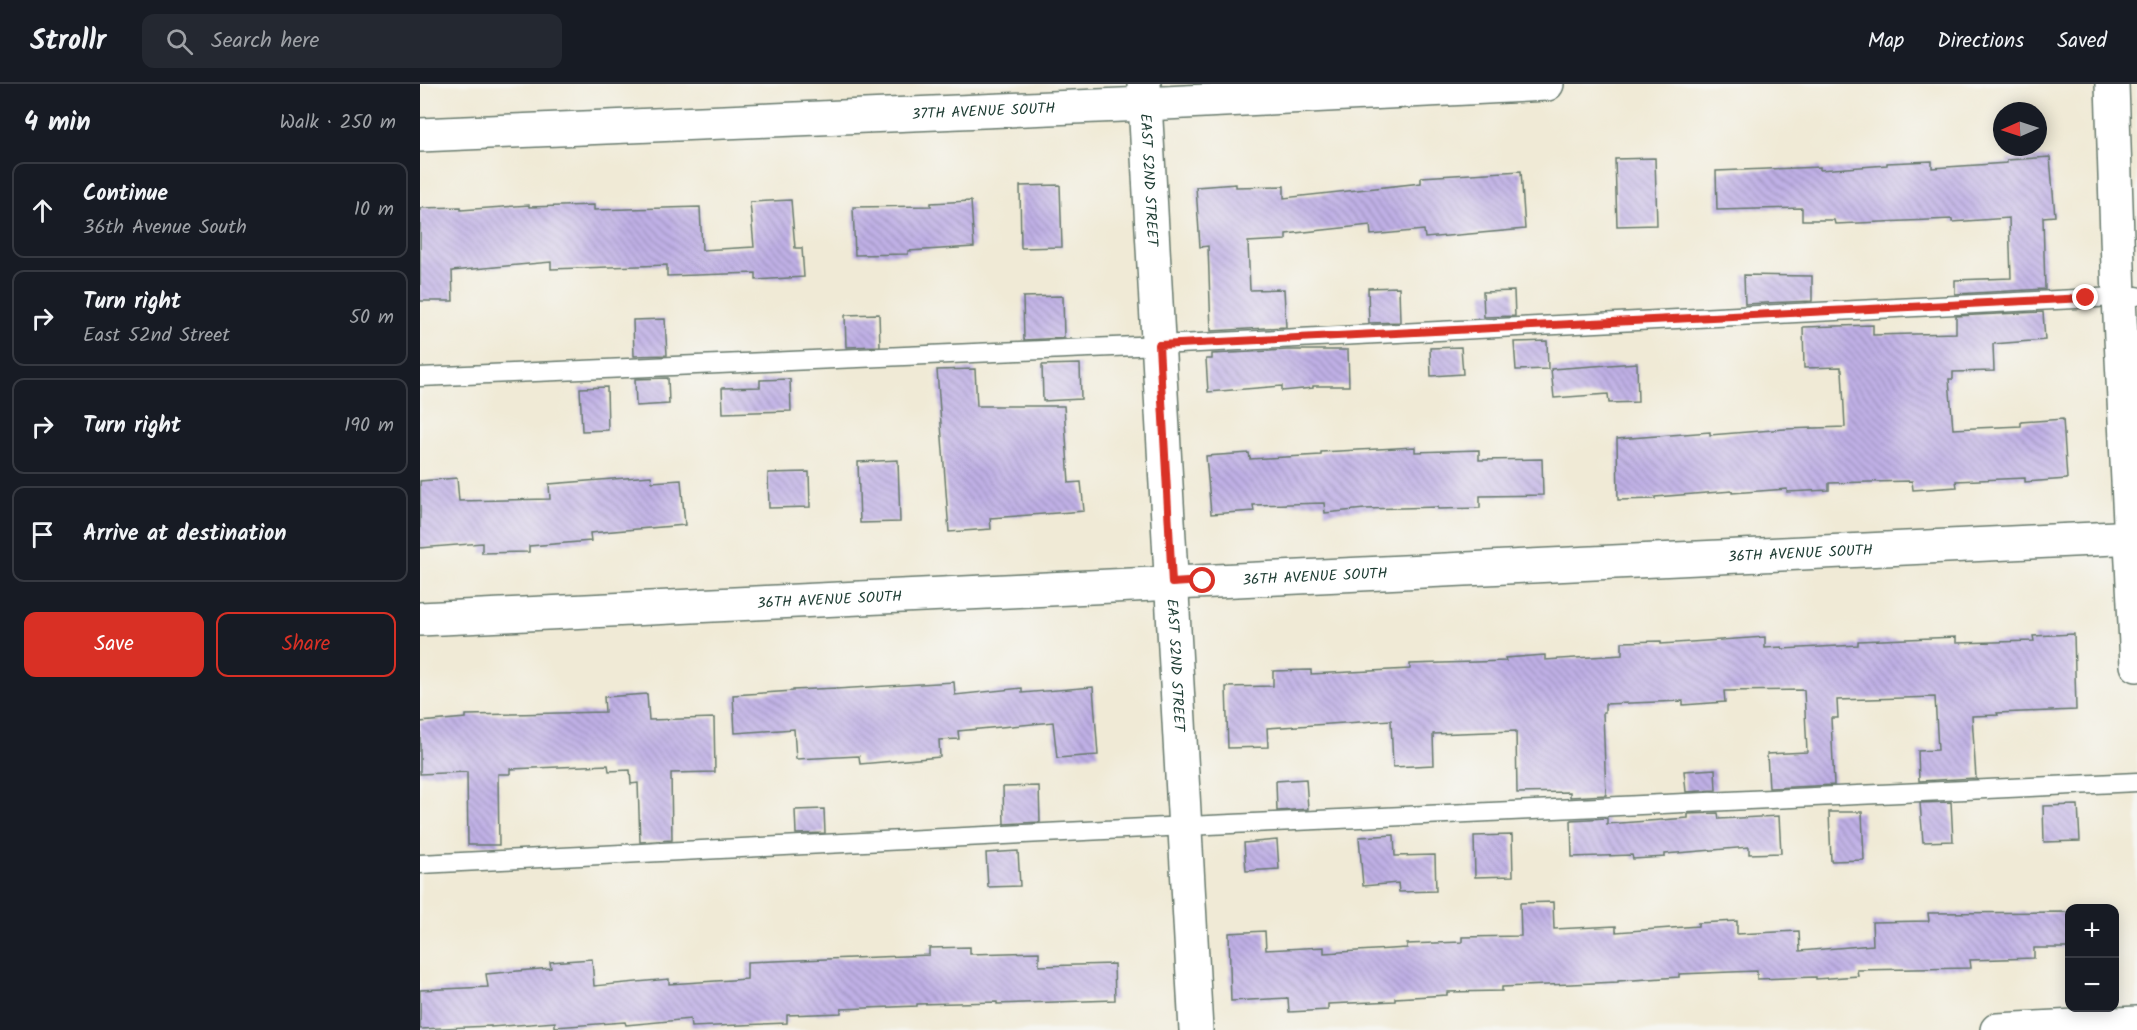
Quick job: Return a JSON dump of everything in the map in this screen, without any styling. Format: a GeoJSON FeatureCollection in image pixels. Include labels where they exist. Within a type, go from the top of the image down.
{"type":"FeatureCollection","features":[{"type":"Feature","properties":{"kind":"street","name":"37TH AVENUE SOUTH"},"geometry":{"type":"LineString","coordinates":[[420,135],[1144,94],[1547,84]]}},
{"type":"Feature","properties":{"kind":"street"},"geometry":{"type":"LineString","coordinates":[[2112,84],[2128,296],[2137,666]]}},
{"type":"Feature","properties":{"kind":"street","name":"EAST 52ND STREET"},"geometry":{"type":"LineString","coordinates":[[1144,94],[1196,1030]]}},
{"type":"Feature","properties":{"kind":"street","name":"36TH AVENUE SOUTH"},"geometry":{"type":"LineString","coordinates":[[420,619],[2134,537]]}},
{"type":"Feature","properties":{"kind":"street"},"geometry":{"type":"LineString","coordinates":[[1997,1030],[2137,1023]]}},
{"type":"Feature","properties":{"kind":"lane"},"geometry":{"type":"LineString","coordinates":[[420,377],[1159,345],[2128,296]]}},
{"type":"Feature","properties":{"kind":"lane"},"geometry":{"type":"LineString","coordinates":[[420,864],[2137,782]]}},
{"type":"Feature","properties":{"kind":"building"},"geometry":{"type":"Polygon","coordinates":[[[2050,157],[2055,216],[2043,217],[2045,289],[1955,294],[1955,280],[2011,278],[2009,218],[1952,222],[1952,219],[1835,224],[1834,220],[1802,220],[1802,208],[1717,210],[1716,171],[1820,167],[1820,170],[1932,161],[1932,168],[2007,163],[2007,160],[2050,157]]]}},
{"type":"Feature","properties":{"kind":"building"},"geometry":{"type":"Polygon","coordinates":[[[1655,158],[1657,225],[1617,226],[1615,159],[1655,158]]]}},
{"type":"Feature","properties":{"kind":"building"},"geometry":{"type":"Polygon","coordinates":[[[1521,171],[1525,229],[1425,238],[1424,230],[1371,235],[1370,225],[1286,234],[1286,240],[1248,242],[1250,290],[1284,289],[1286,327],[1211,331],[1208,246],[1200,247],[1196,187],[1236,184],[1236,187],[1284,186],[1284,198],[1421,183],[1421,177],[1521,171]]]}},
{"type":"Feature","properties":{"kind":"building"},"geometry":{"type":"Polygon","coordinates":[[[1060,185],[1062,247],[1021,248],[1020,186],[1060,185]]]}},
{"type":"Feature","properties":{"kind":"building"},"geometry":{"type":"Polygon","coordinates":[[[791,200],[795,248],[802,248],[804,277],[756,280],[756,273],[667,276],[667,265],[551,269],[551,262],[452,271],[453,301],[420,301],[420,208],[461,207],[461,210],[529,205],[529,207],[594,205],[594,210],[700,207],[702,250],[754,247],[750,202],[791,200]]]}},
{"type":"Feature","properties":{"kind":"building"},"geometry":{"type":"Polygon","coordinates":[[[971,201],[974,247],[908,251],[908,254],[855,255],[853,207],[931,206],[931,203],[971,201]]]}},
{"type":"Feature","properties":{"kind":"building"},"geometry":{"type":"Polygon","coordinates":[[[1744,275],[1812,276],[1812,301],[1745,304],[1744,275]]]}},
{"type":"Feature","properties":{"kind":"building"},"geometry":{"type":"Polygon","coordinates":[[[1399,287],[1400,322],[1369,323],[1368,288],[1399,287]]]}},
{"type":"Feature","properties":{"kind":"building"},"geometry":{"type":"Polygon","coordinates":[[[1514,291],[1515,316],[1484,317],[1483,292],[1514,291]]]}},
{"type":"Feature","properties":{"kind":"building"},"geometry":{"type":"Polygon","coordinates":[[[1063,296],[1064,338],[1024,340],[1023,297],[1063,296]]]}},
{"type":"Feature","properties":{"kind":"building"},"geometry":{"type":"Polygon","coordinates":[[[2043,312],[2045,340],[1993,344],[1994,371],[1953,372],[1953,379],[1949,379],[1953,429],[2021,426],[2021,422],[2063,419],[2067,479],[2025,482],[2025,478],[1956,481],[1957,487],[1913,490],[1912,481],[1829,483],[1829,490],[1787,492],[1787,489],[1732,493],[1732,491],[1655,497],[1655,499],[1618,500],[1617,439],[1710,432],[1710,435],[1845,427],[1841,367],[1804,368],[1803,327],[1873,325],[1873,335],[1956,333],[1956,316],[2043,312]]]}},
{"type":"Feature","properties":{"kind":"building"},"geometry":{"type":"Polygon","coordinates":[[[879,314],[880,346],[846,347],[845,315],[879,314]]]}},
{"type":"Feature","properties":{"kind":"building"},"geometry":{"type":"Polygon","coordinates":[[[665,319],[667,355],[634,356],[633,320],[665,319]]]}},
{"type":"Feature","properties":{"kind":"building"},"geometry":{"type":"Polygon","coordinates":[[[1547,341],[1548,369],[1516,370],[1514,342],[1547,341]]]}},
{"type":"Feature","properties":{"kind":"building"},"geometry":{"type":"Polygon","coordinates":[[[1461,347],[1463,374],[1431,376],[1430,348],[1461,347]]]}},
{"type":"Feature","properties":{"kind":"building"},"geometry":{"type":"Polygon","coordinates":[[[1348,350],[1349,386],[1313,386],[1313,388],[1282,391],[1282,386],[1208,392],[1206,359],[1212,359],[1212,354],[1348,350]]]}},
{"type":"Feature","properties":{"kind":"building"},"geometry":{"type":"Polygon","coordinates":[[[1637,363],[1638,402],[1609,403],[1608,394],[1554,398],[1551,369],[1637,363]]]}},
{"type":"Feature","properties":{"kind":"building"},"geometry":{"type":"Polygon","coordinates":[[[1080,364],[1081,399],[1043,401],[1042,365],[1080,364]]]}},
{"type":"Feature","properties":{"kind":"building"},"geometry":{"type":"Polygon","coordinates":[[[975,369],[977,406],[1064,406],[1069,483],[1081,482],[1084,511],[990,518],[991,529],[949,532],[937,370],[975,369]]]}},
{"type":"Feature","properties":{"kind":"building"},"geometry":{"type":"Polygon","coordinates":[[[668,378],[669,404],[636,406],[635,379],[668,378]]]}},
{"type":"Feature","properties":{"kind":"building"},"geometry":{"type":"Polygon","coordinates":[[[790,379],[791,411],[723,413],[722,388],[760,387],[760,380],[790,379]]]}},
{"type":"Feature","properties":{"kind":"building"},"geometry":{"type":"Polygon","coordinates":[[[607,387],[608,430],[582,431],[580,388],[607,387]]]}},
{"type":"Feature","properties":{"kind":"building"},"geometry":{"type":"Polygon","coordinates":[[[1415,447],[1415,452],[1479,450],[1479,460],[1542,459],[1543,495],[1480,496],[1480,508],[1365,509],[1325,513],[1324,503],[1253,505],[1254,511],[1211,514],[1206,456],[1249,453],[1250,459],[1321,455],[1321,452],[1415,447]]]}},
{"type":"Feature","properties":{"kind":"building"},"geometry":{"type":"Polygon","coordinates":[[[898,460],[900,522],[860,523],[858,462],[898,460]]]}},
{"type":"Feature","properties":{"kind":"building"},"geometry":{"type":"Polygon","coordinates":[[[809,472],[810,507],[769,508],[768,473],[809,472]]]}},
{"type":"Feature","properties":{"kind":"building"},"geometry":{"type":"Polygon","coordinates":[[[651,476],[652,482],[681,480],[685,525],[590,533],[591,541],[529,546],[529,552],[482,553],[482,543],[420,548],[420,481],[457,478],[459,501],[550,499],[549,484],[651,476]]]}},
{"type":"Feature","properties":{"kind":"building"},"geometry":{"type":"Polygon","coordinates":[[[2074,634],[2076,710],[1972,716],[1976,778],[1919,781],[1918,751],[1938,750],[1935,697],[1837,700],[1838,718],[1831,718],[1834,785],[1769,788],[1767,754],[1807,752],[1804,690],[1724,691],[1725,702],[1683,705],[1683,701],[1605,704],[1605,712],[1603,712],[1606,795],[1570,797],[1570,792],[1517,793],[1516,731],[1433,734],[1434,765],[1393,767],[1391,720],[1267,728],[1268,747],[1228,748],[1226,687],[1273,686],[1273,671],[1311,670],[1311,674],[1410,669],[1410,664],[1506,661],[1505,658],[1545,655],[1545,660],[1622,655],[1622,642],[1661,641],[1661,644],[1765,637],[1765,648],[1782,647],[1782,649],[1858,645],[1858,641],[1956,637],[1956,643],[2034,641],[2033,636],[2074,634]]]}},
{"type":"Feature","properties":{"kind":"building"},"geometry":{"type":"Polygon","coordinates":[[[954,682],[955,695],[1022,688],[1022,693],[1093,687],[1098,755],[1057,758],[1053,722],[958,731],[959,739],[939,740],[940,757],[860,764],[859,756],[796,759],[794,729],[735,733],[733,695],[954,682]]]}},
{"type":"Feature","properties":{"kind":"building"},"geometry":{"type":"Polygon","coordinates":[[[647,694],[649,720],[714,718],[715,772],[671,773],[672,840],[640,842],[638,783],[631,784],[630,770],[609,771],[608,765],[510,769],[510,774],[498,774],[499,845],[468,845],[467,772],[420,774],[420,722],[466,718],[466,715],[605,712],[604,697],[647,694]]]}},
{"type":"Feature","properties":{"kind":"building"},"geometry":{"type":"Polygon","coordinates":[[[1715,769],[1716,790],[1686,792],[1684,771],[1715,769]]]}},
{"type":"Feature","properties":{"kind":"building"},"geometry":{"type":"Polygon","coordinates":[[[1306,779],[1308,809],[1277,811],[1276,781],[1306,779]]]}},
{"type":"Feature","properties":{"kind":"building"},"geometry":{"type":"Polygon","coordinates":[[[1039,786],[1040,822],[1004,824],[1003,787],[1039,786]]]}},
{"type":"Feature","properties":{"kind":"building"},"geometry":{"type":"Polygon","coordinates":[[[1951,802],[1953,841],[1923,842],[1920,803],[1951,802]]]}},
{"type":"Feature","properties":{"kind":"building"},"geometry":{"type":"Polygon","coordinates":[[[2078,805],[2080,841],[2044,842],[2043,806],[2078,805]]]}},
{"type":"Feature","properties":{"kind":"building"},"geometry":{"type":"Polygon","coordinates":[[[824,809],[825,833],[796,834],[795,810],[824,809]]]}},
{"type":"Feature","properties":{"kind":"building"},"geometry":{"type":"Polygon","coordinates":[[[1829,812],[1862,812],[1864,860],[1831,861],[1829,812]]]}},
{"type":"Feature","properties":{"kind":"building"},"geometry":{"type":"Polygon","coordinates":[[[1718,813],[1719,819],[1779,816],[1781,853],[1749,854],[1749,847],[1633,859],[1632,855],[1572,857],[1571,820],[1607,818],[1607,824],[1688,818],[1688,814],[1718,813]]]}},
{"type":"Feature","properties":{"kind":"building"},"geometry":{"type":"Polygon","coordinates":[[[1394,835],[1395,856],[1435,855],[1436,891],[1399,892],[1398,883],[1363,886],[1359,837],[1394,835]]]}},
{"type":"Feature","properties":{"kind":"building"},"geometry":{"type":"Polygon","coordinates":[[[1512,835],[1513,876],[1475,877],[1474,836],[1512,835]]]}},
{"type":"Feature","properties":{"kind":"building"},"geometry":{"type":"Polygon","coordinates":[[[1277,840],[1279,869],[1246,871],[1244,843],[1277,840]]]}},
{"type":"Feature","properties":{"kind":"building"},"geometry":{"type":"Polygon","coordinates":[[[1018,851],[1020,886],[988,887],[986,853],[1018,851]]]}},
{"type":"Feature","properties":{"kind":"building"},"geometry":{"type":"Polygon","coordinates":[[[1553,902],[1554,929],[1616,926],[1616,932],[1737,921],[1737,934],[1799,931],[1800,951],[1873,945],[1872,922],[1929,921],[1928,913],[2065,912],[2065,948],[2034,948],[2034,958],[1970,960],[1971,968],[1857,970],[1858,976],[1816,979],[1816,977],[1757,979],[1757,971],[1679,974],[1679,977],[1618,982],[1502,987],[1502,991],[1447,992],[1447,995],[1395,998],[1395,1001],[1328,1004],[1328,1010],[1289,1012],[1288,998],[1231,1001],[1229,933],[1265,931],[1266,950],[1324,947],[1324,953],[1407,948],[1407,944],[1462,942],[1462,937],[1521,936],[1520,903],[1553,902]]]}},
{"type":"Feature","properties":{"kind":"building"},"geometry":{"type":"Polygon","coordinates":[[[970,947],[970,954],[1039,952],[1039,966],[1114,964],[1115,1000],[917,1004],[917,1006],[841,1009],[841,1013],[787,1015],[787,1023],[691,1027],[690,1019],[626,1025],[625,1022],[555,1027],[555,1022],[420,1029],[420,990],[488,987],[486,974],[551,968],[550,962],[592,959],[594,986],[669,979],[669,984],[747,979],[747,962],[929,955],[929,948],[970,947]]]}},
{"type":"Feature","properties":{"kind":"route"},"geometry":{"type":"LineString","coordinates":[[1203,581],[1172,583],[1159,345],[2086,298]]}}]}
